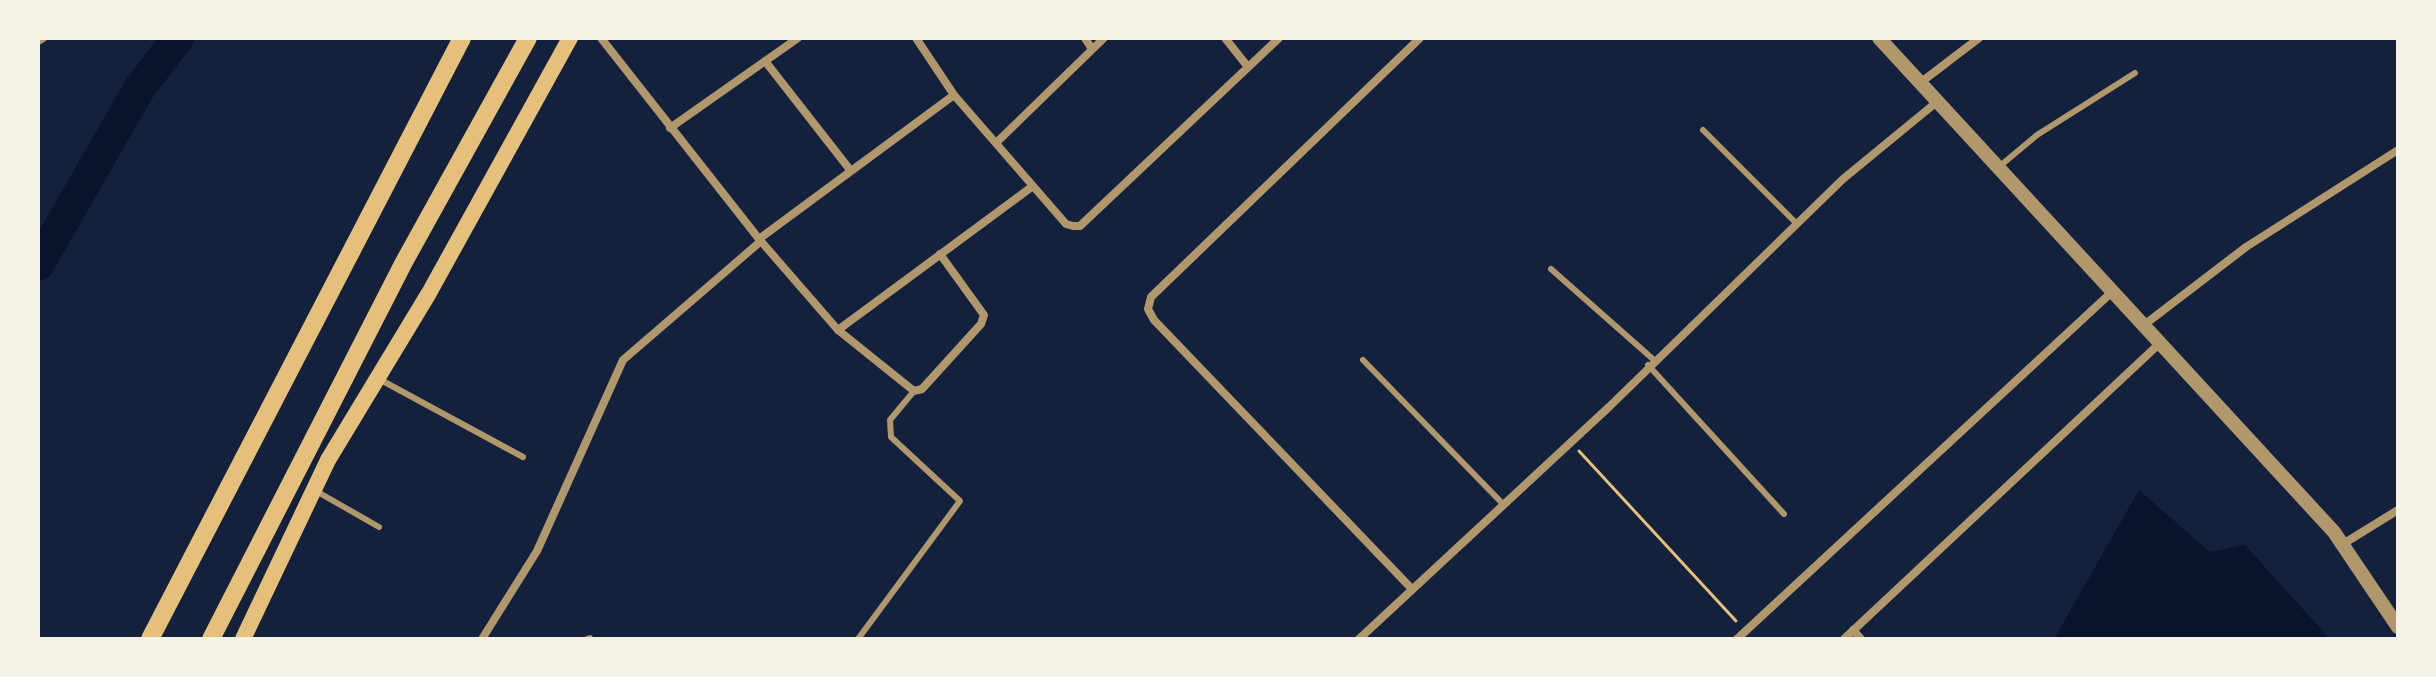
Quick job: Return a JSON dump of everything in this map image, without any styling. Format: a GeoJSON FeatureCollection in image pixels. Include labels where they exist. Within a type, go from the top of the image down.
{"type":"FeatureCollection","features":[{"type":"Feature","properties":{"kind":"highway"},"geometry":{"type":"LineString","coordinates":[[150,639],[462,38]]}},
{"type":"Feature","properties":{"kind":"highway"},"geometry":{"type":"LineString","coordinates":[[211,639],[404,262],[528,38]]}},
{"type":"Feature","properties":{"kind":"main road"},"geometry":{"type":"LineString","coordinates":[[243,639],[313,489],[429,293],[570,38]]}},
{"type":"Feature","properties":{"kind":"street"},"geometry":{"type":"LineString","coordinates":[[601,38],[760,240],[838,330],[914,391],[932,378],[981,324],[984,315],[940,254]]}},
{"type":"Feature","properties":{"kind":"street"},"geometry":{"type":"LineString","coordinates":[[670,128],[798,38]]}},
{"type":"Feature","properties":{"kind":"street"},"geometry":{"type":"LineString","coordinates":[[916,38],[954,95],[1066,224],[1080,226],[1279,38]]}},
{"type":"Feature","properties":{"kind":"street"},"geometry":{"type":"LineString","coordinates":[[1085,38],[1092,49]]}},
{"type":"Feature","properties":{"kind":"street"},"geometry":{"type":"LineString","coordinates":[[996,143],[1104,38]]}},
{"type":"Feature","properties":{"kind":"street"},"geometry":{"type":"LineString","coordinates":[[1225,38],[1248,67]]}},
{"type":"Feature","properties":{"kind":"street"},"geometry":{"type":"LineString","coordinates":[[1410,587],[1154,320],[1148,309],[1151,297],[1420,38]]}},
{"type":"Feature","properties":{"kind":"street"},"geometry":{"type":"LineString","coordinates":[[1879,38],[2343,544],[2398,627]]}},
{"type":"Feature","properties":{"kind":"street"},"geometry":{"type":"LineString","coordinates":[[1920,83],[1979,38]]}},
{"type":"Feature","properties":{"kind":"street"},"geometry":{"type":"LineString","coordinates":[[765,61],[851,171]]}},
{"type":"Feature","properties":{"kind":"street"},"geometry":{"type":"LineString","coordinates":[[482,639],[537,551],[623,360],[760,240],[954,95]]}},
{"type":"Feature","properties":{"kind":"street"},"geometry":{"type":"LineString","coordinates":[[1359,639],[1410,587],[1571,442],[1856,167],[1938,101]]}},
{"type":"Feature","properties":{"kind":"street"},"geometry":{"type":"LineString","coordinates":[[2144,325],[2246,247],[2398,150]]}},
{"type":"Feature","properties":{"kind":"street"},"geometry":{"type":"LineString","coordinates":[[838,330],[1033,186]]}},
{"type":"Feature","properties":{"kind":"street"},"geometry":{"type":"LineString","coordinates":[[1737,639],[2113,291]]}},
{"type":"Feature","properties":{"kind":"street"},"geometry":{"type":"LineString","coordinates":[[1844,639],[2160,343]]}},
{"type":"Feature","properties":{"kind":"street"},"geometry":{"type":"LineString","coordinates":[[2343,544],[2398,510]]}},
{"type":"Feature","properties":{"kind":"street"},"geometry":{"type":"LineString","coordinates":[[1853,630],[1861,639]]}},
{"type":"Feature","properties":{"kind":"lane"},"geometry":{"type":"LineString","coordinates":[[1998,167],[2037,135],[2135,73]]}},
{"type":"Feature","properties":{"kind":"lane"},"geometry":{"type":"LineString","coordinates":[[1703,130],[1796,223]]}},
{"type":"Feature","properties":{"kind":"lane"},"geometry":{"type":"LineString","coordinates":[[1551,269],[1651,362],[1784,514]]}},
{"type":"Feature","properties":{"kind":"lane"},"geometry":{"type":"LineString","coordinates":[[1363,360],[1502,503]]}},
{"type":"Feature","properties":{"kind":"lane"},"geometry":{"type":"LineString","coordinates":[[377,378],[523,457]]}},
{"type":"Feature","properties":{"kind":"lane"},"geometry":{"type":"LineString","coordinates":[[858,639],[960,501],[891,437],[890,420],[914,391]]}},
{"type":"Feature","properties":{"kind":"lane"},"geometry":{"type":"LineString","coordinates":[[313,489],[379,527]]}},
{"type":"Feature","properties":{"kind":"path"},"geometry":{"type":"LineString","coordinates":[[1571,442],[1746,631]]}},
{"type":"Feature","properties":{"kind":"water"},"geometry":{"type":"Polygon","coordinates":[[[2139,490],[2210,552],[2245,545],[2330,639],[2054,639],[2139,490]]]}},
{"type":"Feature","properties":{"kind":"waterway"},"geometry":{"type":"LineString","coordinates":[[38,265],[139,89],[178,38]]}}]}
